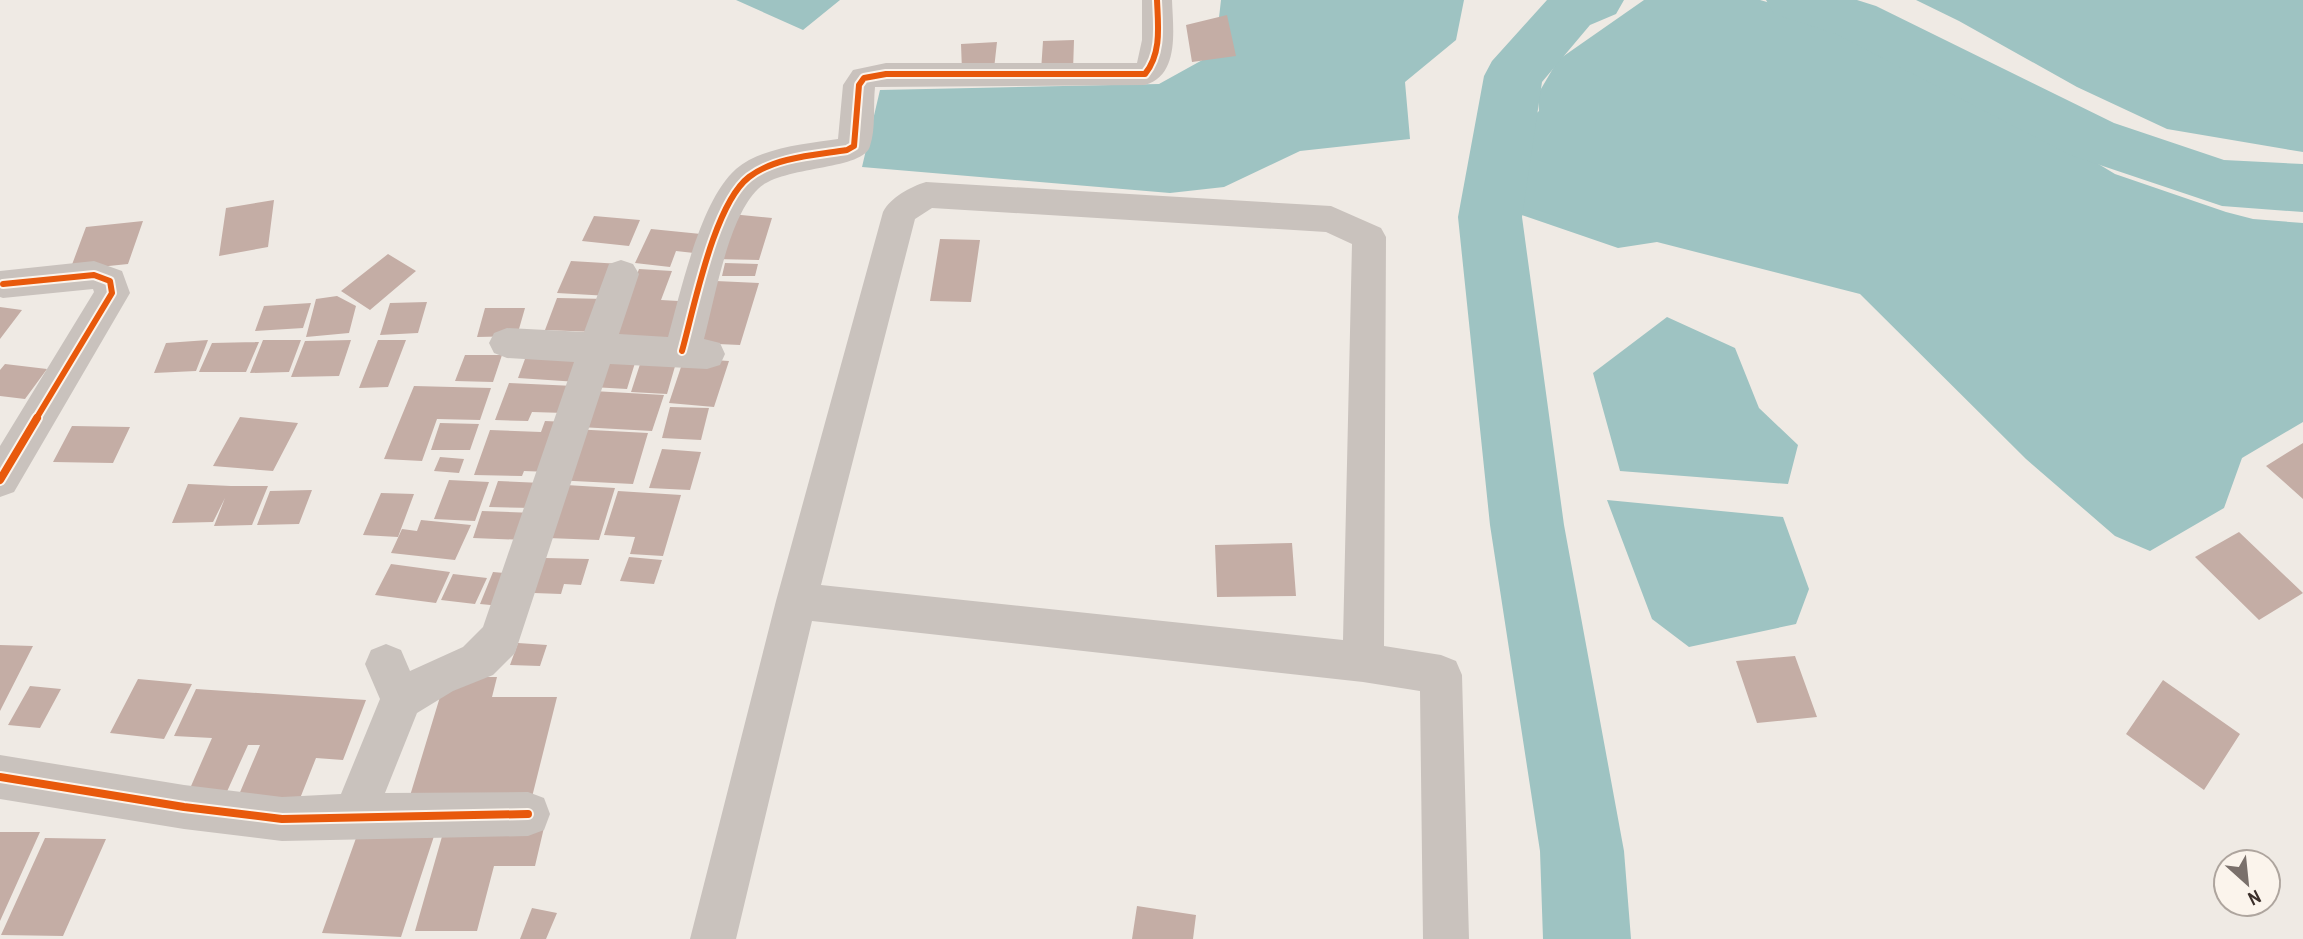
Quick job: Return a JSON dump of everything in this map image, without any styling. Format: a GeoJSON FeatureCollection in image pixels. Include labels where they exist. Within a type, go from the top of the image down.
{"type":"FeatureCollection","features":[{"type":"Feature","properties":{"kind":"street"},"geometry":{"type":"LineString","coordinates":[[507,343],[695,353],[727,205],[746,179],[762,170],[800,157],[847,150],[854,146],[859,85],[864,78],[886,74],[1145,74],[1154,66],[1157,0]]}},
{"type":"Feature","properties":{"kind":"street"},"geometry":{"type":"LineString","coordinates":[[713,939],[796,601],[900,212],[926,195],[1331,219],[1369,237],[1363,662]]}},
{"type":"Feature","properties":{"kind":"street"},"geometry":{"type":"LineString","coordinates":[[354,816],[394,682],[438,677],[478,660],[500,639],[621,274]]}},
{"type":"Feature","properties":{"kind":"street"},"geometry":{"type":"LineString","coordinates":[[0,480],[112,293],[110,281],[94,275],[3,284]]}},
{"type":"Feature","properties":{"kind":"street"},"geometry":{"type":"LineString","coordinates":[[796,601],[1363,662],[1441,675],[1446,939]]}},
{"type":"Feature","properties":{"kind":"street"},"geometry":{"type":"LineString","coordinates":[[0,777],[184,807],[282,819],[528,814]]}},
{"type":"Feature","properties":{"kind":"water"},"geometry":{"type":"Polygon","coordinates":[[[736,0],[840,0],[803,30],[736,0]]]}},
{"type":"Feature","properties":{"kind":"water"},"geometry":{"type":"Polygon","coordinates":[[[1221,0],[1464,0],[1456,40],[1405,82],[1410,139],[1300,151],[1224,187],[1170,193],[862,167],[880,90],[1159,84],[1215,53],[1221,0]]]}},
{"type":"Feature","properties":{"kind":"water"},"geometry":{"type":"Polygon","coordinates":[[[1644,0],[1760,0],[1824,18],[1972,88],[2115,174],[2226,212],[2253,219],[2303,223],[2303,422],[2242,458],[2224,508],[2150,551],[2115,536],[2026,459],[1860,294],[1657,242],[1618,248],[1516,213],[1522,126],[1539,111],[1538,94],[1558,60],[1644,0]]]}},
{"type":"Feature","properties":{"kind":"water"},"geometry":{"type":"Polygon","coordinates":[[[1916,0],[2303,0],[2303,152],[2167,129],[2077,87],[1916,0]]]}},
{"type":"Feature","properties":{"kind":"water"},"geometry":{"type":"Polygon","coordinates":[[[1667,317],[1735,348],[1759,408],[1798,445],[1788,484],[1620,471],[1593,373],[1667,317]]]}},
{"type":"Feature","properties":{"kind":"water"},"geometry":{"type":"Polygon","coordinates":[[[1607,500],[1783,517],[1809,589],[1796,624],[1689,647],[1652,619],[1607,500]]]}},
{"type":"Feature","properties":{"kind":"building"},"geometry":{"type":"Polygon","coordinates":[[[1227,15],[1236,56],[1192,62],[1186,25],[1227,15]]]}},
{"type":"Feature","properties":{"kind":"building"},"geometry":{"type":"Polygon","coordinates":[[[1074,40],[1073,71],[1041,71],[1043,41],[1074,40]]]}},
{"type":"Feature","properties":{"kind":"building"},"geometry":{"type":"Polygon","coordinates":[[[997,42],[994,69],[962,71],[961,44],[997,42]]]}},
{"type":"Feature","properties":{"kind":"building"},"geometry":{"type":"Polygon","coordinates":[[[274,200],[268,247],[219,256],[226,208],[274,200]]]}},
{"type":"Feature","properties":{"kind":"building"},"geometry":{"type":"Polygon","coordinates":[[[731,214],[772,218],[759,260],[715,259],[731,214]]]}},
{"type":"Feature","properties":{"kind":"building"},"geometry":{"type":"Polygon","coordinates":[[[594,216],[640,220],[629,246],[582,241],[594,216]]]}},
{"type":"Feature","properties":{"kind":"building"},"geometry":{"type":"Polygon","coordinates":[[[143,221],[128,264],[70,270],[86,227],[143,221]]]}},
{"type":"Feature","properties":{"kind":"building"},"geometry":{"type":"Polygon","coordinates":[[[651,229],[711,235],[703,254],[676,251],[670,267],[635,263],[651,229]]]}},
{"type":"Feature","properties":{"kind":"building"},"geometry":{"type":"Polygon","coordinates":[[[940,239],[980,240],[971,302],[930,301],[940,239]]]}},
{"type":"Feature","properties":{"kind":"building"},"geometry":{"type":"Polygon","coordinates":[[[388,254],[416,271],[370,310],[341,291],[388,254]]]}},
{"type":"Feature","properties":{"kind":"building"},"geometry":{"type":"Polygon","coordinates":[[[571,261],[621,264],[609,296],[557,293],[571,261]]]}},
{"type":"Feature","properties":{"kind":"building"},"geometry":{"type":"Polygon","coordinates":[[[725,263],[758,264],[755,276],[722,276],[725,263]]]}},
{"type":"Feature","properties":{"kind":"building"},"geometry":{"type":"Polygon","coordinates":[[[639,269],[672,271],[661,300],[696,302],[681,346],[612,341],[639,269]]]}},
{"type":"Feature","properties":{"kind":"building"},"geometry":{"type":"Polygon","coordinates":[[[716,281],[759,283],[740,345],[696,343],[716,281]]]}},
{"type":"Feature","properties":{"kind":"building"},"geometry":{"type":"Polygon","coordinates":[[[337,296],[356,306],[349,333],[306,337],[316,299],[337,296]]]}},
{"type":"Feature","properties":{"kind":"building"},"geometry":{"type":"Polygon","coordinates":[[[557,298],[607,299],[596,332],[545,330],[557,298]]]}},
{"type":"Feature","properties":{"kind":"building"},"geometry":{"type":"Polygon","coordinates":[[[427,302],[418,333],[380,335],[390,303],[427,302]]]}},
{"type":"Feature","properties":{"kind":"building"},"geometry":{"type":"Polygon","coordinates":[[[311,303],[303,328],[255,331],[264,306],[311,303]]]}},
{"type":"Feature","properties":{"kind":"building"},"geometry":{"type":"Polygon","coordinates":[[[0,307],[22,310],[0,339],[0,307]]]}},
{"type":"Feature","properties":{"kind":"building"},"geometry":{"type":"Polygon","coordinates":[[[485,308],[525,308],[517,336],[477,337],[485,308]]]}},
{"type":"Feature","properties":{"kind":"building"},"geometry":{"type":"Polygon","coordinates":[[[208,340],[196,371],[154,373],[166,343],[208,340]]]}},
{"type":"Feature","properties":{"kind":"building"},"geometry":{"type":"Polygon","coordinates":[[[263,340],[301,340],[289,372],[250,373],[263,340]]]}},
{"type":"Feature","properties":{"kind":"building"},"geometry":{"type":"Polygon","coordinates":[[[351,340],[339,376],[291,377],[305,341],[351,340]]]}},
{"type":"Feature","properties":{"kind":"building"},"geometry":{"type":"Polygon","coordinates":[[[378,340],[406,340],[388,387],[359,388],[378,340]]]}},
{"type":"Feature","properties":{"kind":"building"},"geometry":{"type":"Polygon","coordinates":[[[259,342],[246,372],[199,372],[212,343],[259,342]]]}},
{"type":"Feature","properties":{"kind":"building"},"geometry":{"type":"Polygon","coordinates":[[[529,348],[589,352],[578,382],[518,378],[529,348]]]}},
{"type":"Feature","properties":{"kind":"building"},"geometry":{"type":"Polygon","coordinates":[[[602,352],[638,353],[627,389],[592,387],[602,352]]]}},
{"type":"Feature","properties":{"kind":"building"},"geometry":{"type":"Polygon","coordinates":[[[465,355],[502,355],[493,382],[455,381],[465,355]]]}},
{"type":"Feature","properties":{"kind":"building"},"geometry":{"type":"Polygon","coordinates":[[[643,355],[678,356],[667,394],[631,392],[643,355]]]}},
{"type":"Feature","properties":{"kind":"building"},"geometry":{"type":"Polygon","coordinates":[[[684,358],[729,361],[714,407],[669,403],[684,358]]]}},
{"type":"Feature","properties":{"kind":"building"},"geometry":{"type":"Polygon","coordinates":[[[5,364],[47,369],[25,399],[0,396],[0,370],[5,364]]]}},
{"type":"Feature","properties":{"kind":"building"},"geometry":{"type":"Polygon","coordinates":[[[509,383],[574,386],[565,413],[532,412],[528,421],[495,420],[509,383]]]}},
{"type":"Feature","properties":{"kind":"building"},"geometry":{"type":"Polygon","coordinates":[[[414,386],[491,388],[480,420],[437,419],[422,461],[384,459],[414,386]]]}},
{"type":"Feature","properties":{"kind":"building"},"geometry":{"type":"Polygon","coordinates":[[[593,391],[664,395],[652,431],[580,427],[593,391]]]}},
{"type":"Feature","properties":{"kind":"building"},"geometry":{"type":"Polygon","coordinates":[[[670,407],[709,408],[701,440],[662,438],[670,407]]]}},
{"type":"Feature","properties":{"kind":"building"},"geometry":{"type":"Polygon","coordinates":[[[240,417],[298,423],[273,471],[213,466],[240,417]]]}},
{"type":"Feature","properties":{"kind":"building"},"geometry":{"type":"Polygon","coordinates":[[[545,421],[567,422],[550,472],[524,471],[522,476],[474,475],[490,430],[541,432],[545,421]]]}},
{"type":"Feature","properties":{"kind":"building"},"geometry":{"type":"Polygon","coordinates":[[[440,423],[479,424],[470,450],[431,450],[440,423]]]}},
{"type":"Feature","properties":{"kind":"building"},"geometry":{"type":"Polygon","coordinates":[[[72,426],[130,427],[113,463],[53,462],[72,426]]]}},
{"type":"Feature","properties":{"kind":"building"},"geometry":{"type":"Polygon","coordinates":[[[572,429],[648,433],[633,484],[554,480],[572,429]]]}},
{"type":"Feature","properties":{"kind":"building"},"geometry":{"type":"Polygon","coordinates":[[[2303,443],[2303,499],[2266,466],[2303,443]]]}},
{"type":"Feature","properties":{"kind":"building"},"geometry":{"type":"Polygon","coordinates":[[[662,449],[701,452],[690,490],[649,488],[662,449]]]}},
{"type":"Feature","properties":{"kind":"building"},"geometry":{"type":"Polygon","coordinates":[[[440,457],[464,459],[459,473],[434,471],[440,457]]]}},
{"type":"Feature","properties":{"kind":"building"},"geometry":{"type":"Polygon","coordinates":[[[449,480],[489,482],[475,521],[434,519],[449,480]]]}},
{"type":"Feature","properties":{"kind":"building"},"geometry":{"type":"Polygon","coordinates":[[[498,481],[542,483],[533,508],[489,507],[498,481]]]}},
{"type":"Feature","properties":{"kind":"building"},"geometry":{"type":"Polygon","coordinates":[[[188,484],[268,486],[252,525],[214,526],[225,498],[213,522],[172,523],[188,484]]]}},
{"type":"Feature","properties":{"kind":"building"},"geometry":{"type":"Polygon","coordinates":[[[566,485],[615,488],[599,540],[548,538],[566,485]]]}},
{"type":"Feature","properties":{"kind":"building"},"geometry":{"type":"Polygon","coordinates":[[[312,490],[299,524],[257,525],[270,491],[312,490]]]}},
{"type":"Feature","properties":{"kind":"building"},"geometry":{"type":"Polygon","coordinates":[[[618,491],[681,495],[663,556],[630,554],[635,537],[604,535],[618,491]]]}},
{"type":"Feature","properties":{"kind":"building"},"geometry":{"type":"Polygon","coordinates":[[[381,493],[414,494],[398,537],[363,535],[381,493]]]}},
{"type":"Feature","properties":{"kind":"building"},"geometry":{"type":"Polygon","coordinates":[[[482,511],[535,513],[526,540],[473,538],[482,511]]]}},
{"type":"Feature","properties":{"kind":"building"},"geometry":{"type":"Polygon","coordinates":[[[421,520],[471,525],[455,560],[391,553],[402,529],[417,531],[421,520]]]}},
{"type":"Feature","properties":{"kind":"building"},"geometry":{"type":"Polygon","coordinates":[[[2239,532],[2303,593],[2259,620],[2195,557],[2239,532]]]}},
{"type":"Feature","properties":{"kind":"building"},"geometry":{"type":"Polygon","coordinates":[[[1292,543],[1296,596],[1217,597],[1215,545],[1292,543]]]}},
{"type":"Feature","properties":{"kind":"building"},"geometry":{"type":"Polygon","coordinates":[[[629,557],[662,560],[654,584],[620,581],[629,557]]]}},
{"type":"Feature","properties":{"kind":"building"},"geometry":{"type":"Polygon","coordinates":[[[545,558],[589,559],[581,585],[564,584],[561,594],[534,593],[545,558]]]}},
{"type":"Feature","properties":{"kind":"building"},"geometry":{"type":"Polygon","coordinates":[[[391,564],[450,572],[436,603],[375,595],[391,564]]]}},
{"type":"Feature","properties":{"kind":"building"},"geometry":{"type":"Polygon","coordinates":[[[493,572],[514,574],[501,606],[480,604],[493,572]]]}},
{"type":"Feature","properties":{"kind":"building"},"geometry":{"type":"Polygon","coordinates":[[[453,574],[487,578],[475,604],[441,600],[453,574]]]}},
{"type":"Feature","properties":{"kind":"building"},"geometry":{"type":"Polygon","coordinates":[[[518,643],[547,645],[540,666],[510,665],[518,643]]]}},
{"type":"Feature","properties":{"kind":"building"},"geometry":{"type":"Polygon","coordinates":[[[0,645],[33,646],[0,711],[0,645]]]}},
{"type":"Feature","properties":{"kind":"building"},"geometry":{"type":"Polygon","coordinates":[[[1795,656],[1817,717],[1757,723],[1736,661],[1795,656]]]}},
{"type":"Feature","properties":{"kind":"building"},"geometry":{"type":"Polygon","coordinates":[[[446,677],[497,677],[492,697],[557,697],[529,809],[406,809],[446,677]]]}},
{"type":"Feature","properties":{"kind":"building"},"geometry":{"type":"Polygon","coordinates":[[[138,679],[192,684],[164,739],[110,733],[138,679]]]}},
{"type":"Feature","properties":{"kind":"building"},"geometry":{"type":"Polygon","coordinates":[[[2163,680],[2240,734],[2204,790],[2126,734],[2163,680]]]}},
{"type":"Feature","properties":{"kind":"building"},"geometry":{"type":"Polygon","coordinates":[[[30,686],[61,689],[40,728],[8,725],[30,686]]]}},
{"type":"Feature","properties":{"kind":"building"},"geometry":{"type":"Polygon","coordinates":[[[196,689],[366,700],[343,760],[316,758],[299,801],[238,797],[260,745],[248,745],[225,796],[188,793],[212,738],[174,736],[196,689]]]}},
{"type":"Feature","properties":{"kind":"building"},"geometry":{"type":"Polygon","coordinates":[[[447,819],[546,819],[535,866],[494,866],[477,931],[415,931],[447,819]]]}},
{"type":"Feature","properties":{"kind":"building"},"geometry":{"type":"Polygon","coordinates":[[[360,827],[436,830],[401,937],[322,933],[360,827]]]}},
{"type":"Feature","properties":{"kind":"building"},"geometry":{"type":"Polygon","coordinates":[[[0,832],[40,832],[0,921],[0,832]]]}},
{"type":"Feature","properties":{"kind":"building"},"geometry":{"type":"Polygon","coordinates":[[[45,838],[106,839],[63,936],[1,935],[45,838]]]}},
{"type":"Feature","properties":{"kind":"building"},"geometry":{"type":"Polygon","coordinates":[[[1137,906],[1196,915],[1193,939],[1132,939],[1137,906]]]}},
{"type":"Feature","properties":{"kind":"building"},"geometry":{"type":"Polygon","coordinates":[[[532,908],[557,913],[546,939],[520,939],[532,908]]]}},
{"type":"Feature","properties":{"kind":"waterway"},"geometry":{"type":"LineString","coordinates":[[1587,939],[1582,851],[1527,525],[1490,217],[1513,76],[1570,11],[1596,0]]}},
{"type":"Feature","properties":{"kind":"waterway"},"geometry":{"type":"LineString","coordinates":[[1794,0],[1856,20],[2092,139],[2222,183],[2303,188]]}},
{"type":"Feature","properties":{"kind":"cycle path"},"geometry":{"type":"LineString","coordinates":[[682,351],[717,231],[738,189],[749,177],[772,166],[847,150],[854,146],[859,85],[864,78],[886,74],[1145,74],[1151,67],[1157,50],[1157,0]]}},
{"type":"Feature","properties":{"kind":"cycle path"},"geometry":{"type":"LineString","coordinates":[[0,480],[112,293],[110,281],[94,275],[3,284]]}},
{"type":"Feature","properties":{"kind":"cycle path"},"geometry":{"type":"LineString","coordinates":[[0,777],[184,807],[282,819],[528,814]]}}]}
